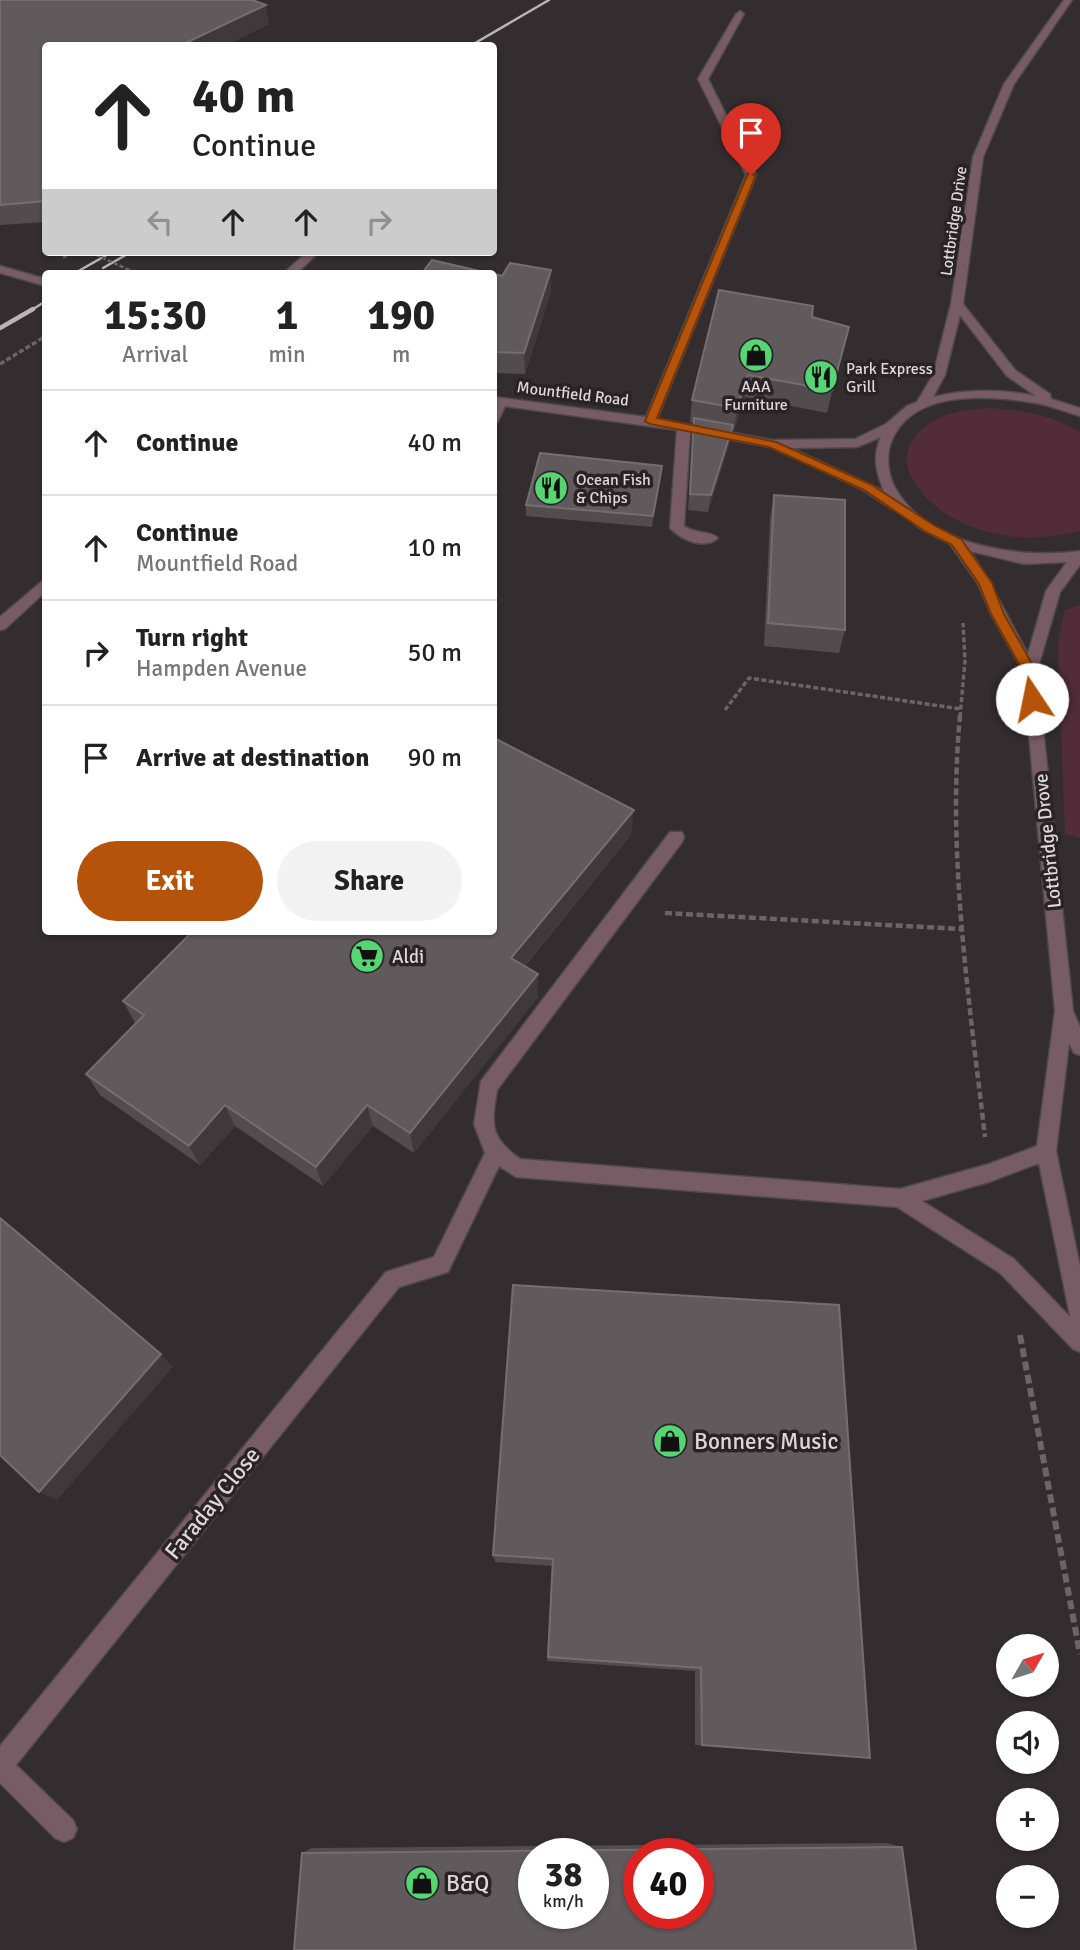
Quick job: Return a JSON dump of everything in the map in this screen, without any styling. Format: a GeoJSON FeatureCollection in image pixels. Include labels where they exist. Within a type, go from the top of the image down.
{"type":"FeatureCollection","features":[{"type":"Feature","properties":{"kind":"street","name":"Lottbridge Drive"},"geometry":{"type":"LineString","coordinates":[[922,405],[940,375],[957,304],[978,157],[1009,84],[1068,0]]}},
{"type":"Feature","properties":{"kind":"street"},"geometry":{"type":"LineString","coordinates":[[650,421],[751,175],[703,79],[740,14]]}},
{"type":"Feature","properties":{"kind":"street"},"geometry":{"type":"LineString","coordinates":[[293,270],[309,256]]}},
{"type":"Feature","properties":{"kind":"street"},"geometry":{"type":"LineString","coordinates":[[0,269],[42,282]]}},
{"type":"Feature","properties":{"kind":"street","name":"Lottbridge Drive"},"geometry":{"type":"LineString","coordinates":[[957,304],[1011,373],[1053,402]]}},
{"type":"Feature","properties":{"kind":"street"},"geometry":{"type":"LineString","coordinates":[[922,405],[950,396],[1018,394],[1080,412]]}},
{"type":"Feature","properties":{"kind":"street","name":"Mountfield Road"},"geometry":{"type":"LineString","coordinates":[[497,401],[650,421],[772,444],[857,443],[893,426],[905,414],[922,405]]}},
{"type":"Feature","properties":{"kind":"street"},"geometry":{"type":"LineString","coordinates":[[893,426],[882,446],[881,468],[890,491],[909,513]]}},
{"type":"Feature","properties":{"kind":"street"},"geometry":{"type":"LineString","coordinates":[[684,427],[677,528],[692,538],[711,538]]}},
{"type":"Feature","properties":{"kind":"street","name":"Mountfield Road"},"geometry":{"type":"LineString","coordinates":[[772,444],[868,487],[956,542]]}},
{"type":"Feature","properties":{"kind":"street"},"geometry":{"type":"LineString","coordinates":[[956,542],[986,552],[1018,558],[1079,556]]}},
{"type":"Feature","properties":{"kind":"street","name":"Lottbridge Drove"},"geometry":{"type":"LineString","coordinates":[[956,542],[985,583],[998,614],[1030,671]]}},
{"type":"Feature","properties":{"kind":"street","name":"Lottbridge Drove"},"geometry":{"type":"LineString","coordinates":[[1079,556],[1053,591],[1030,671],[1064,1011],[1046,1151],[1080,1316]]}},
{"type":"Feature","properties":{"kind":"street"},"geometry":{"type":"LineString","coordinates":[[0,625],[42,587]]}},
{"type":"Feature","properties":{"kind":"street"},"geometry":{"type":"LineString","coordinates":[[676,837],[488,1087],[483,1131],[495,1153],[516,1168],[900,1198],[1002,1169],[1046,1151]]}},
{"type":"Feature","properties":{"kind":"street","name":"Lottbridge Drove"},"geometry":{"type":"LineString","coordinates":[[1064,1011],[1080,1047]]}},
{"type":"Feature","properties":{"kind":"street","name":"Faraday Close"},"geometry":{"type":"LineString","coordinates":[[64,1829],[0,1766],[393,1279],[440,1265],[495,1153]]}},
{"type":"Feature","properties":{"kind":"street"},"geometry":{"type":"LineString","coordinates":[[900,1198],[1007,1266],[1080,1342]]}},
{"type":"Feature","properties":{"kind":"path"},"geometry":{"type":"LineString","coordinates":[[99,256],[129,270]]}},
{"type":"Feature","properties":{"kind":"path"},"geometry":{"type":"LineString","coordinates":[[0,364],[42,338]]}},
{"type":"Feature","properties":{"kind":"path"},"geometry":{"type":"LineString","coordinates":[[959,612],[964,624],[965,661],[956,755],[961,929],[987,1150]]}},
{"type":"Feature","properties":{"kind":"path"},"geometry":{"type":"LineString","coordinates":[[725,710],[749,678],[961,709]]}},
{"type":"Feature","properties":{"kind":"path"},"geometry":{"type":"LineString","coordinates":[[625,903],[652,912],[961,929]]}},
{"type":"Feature","properties":{"kind":"path"},"geometry":{"type":"LineString","coordinates":[[1019,1330],[1080,1654]]}},
{"type":"Feature","properties":{"kind":"shaded area"},"geometry":{"type":"Polygon","coordinates":[[[990,408],[1036,414],[1059,421],[1080,432],[1080,531],[1036,537],[993,533],[952,517],[927,498],[916,485],[909,472],[907,458],[910,444],[920,431],[953,413],[990,408]]]}},
{"type":"Feature","properties":{"kind":"shaded area"},"geometry":{"type":"Polygon","coordinates":[[[1080,605],[1080,838],[1065,834],[1058,641],[1065,610],[1080,605]]]}},
{"type":"Feature","properties":{"kind":"building"},"geometry":{"type":"Polygon","coordinates":[[[0,0],[252,0],[266,5],[187,42],[42,42],[42,201],[0,205],[0,0]]]}},
{"type":"Feature","properties":{"kind":"building"},"geometry":{"type":"Polygon","coordinates":[[[432,260],[475,270],[424,270],[432,260]]]}},
{"type":"Feature","properties":{"kind":"building"},"geometry":{"type":"Polygon","coordinates":[[[510,263],[551,270],[524,353],[497,352],[497,275],[502,276],[510,263]]]}},
{"type":"Feature","properties":{"kind":"building"},"geometry":{"type":"Polygon","coordinates":[[[719,290],[813,306],[812,317],[849,327],[832,390],[748,375],[737,408],[692,400],[719,290]]]}},
{"type":"Feature","properties":{"kind":"building"},"geometry":{"type":"Polygon","coordinates":[[[694,418],[733,425],[711,495],[690,494],[694,418]]]}},
{"type":"Feature","properties":{"kind":"building"},"geometry":{"type":"Polygon","coordinates":[[[540,453],[662,466],[653,516],[526,505],[540,453]]]}},
{"type":"Feature","properties":{"kind":"building"},"geometry":{"type":"Polygon","coordinates":[[[774,495],[845,500],[845,630],[768,623],[774,495]]]}},
{"type":"Feature","properties":{"kind":"building","name":"Aldi"},"geometry":{"type":"Polygon","coordinates":[[[497,740],[634,810],[511,958],[538,974],[410,1133],[367,1105],[316,1167],[225,1105],[189,1146],[86,1074],[144,1015],[123,1001],[189,935],[497,935],[497,740]]]}},
{"type":"Feature","properties":{"kind":"building"},"geometry":{"type":"Polygon","coordinates":[[[0,1218],[161,1354],[39,1492],[0,1455],[0,1218]]]}},
{"type":"Feature","properties":{"kind":"building","name":"Bonners Music"},"geometry":{"type":"Polygon","coordinates":[[[513,1285],[839,1305],[870,1758],[702,1745],[701,1668],[548,1657],[553,1559],[493,1555],[513,1285]]]}},
{"type":"Feature","properties":{"kind":"building","name":"B&Q"},"geometry":{"type":"Polygon","coordinates":[[[902,1847],[916,1950],[294,1950],[302,1853],[518,1851],[518,1929],[609,1929],[609,1850],[623,1850],[623,1929],[714,1929],[714,1849],[902,1847]]]}},
{"type":"Feature","properties":{"kind":"railway"},"geometry":{"type":"LineString","coordinates":[[477,42],[549,0]]}},
{"type":"Feature","properties":{"kind":"railway"},"geometry":{"type":"LineString","coordinates":[[80,270],[105,256]]}},
{"type":"Feature","properties":{"kind":"railway"},"geometry":{"type":"LineString","coordinates":[[103,268],[124,256]]}},
{"type":"Feature","properties":{"kind":"railway"},"geometry":{"type":"LineString","coordinates":[[30,311],[42,304]]}},
{"type":"Feature","properties":{"kind":"railway"},"geometry":{"type":"LineString","coordinates":[[0,328],[33,309]]}},
{"type":"Feature","properties":{"kind":"place","name":"AAA Furniture"},"geometry":{"type":"Point","coordinates":[756,355]}},
{"type":"Feature","properties":{"kind":"place","name":"Park Express Grill"},"geometry":{"type":"Point","coordinates":[821,377]}},
{"type":"Feature","properties":{"kind":"place","name":"Ocean Fish & Chips"},"geometry":{"type":"Point","coordinates":[551,488]}},
{"type":"Feature","properties":{"kind":"place","name":"Aldi"},"geometry":{"type":"Point","coordinates":[367,956]}},
{"type":"Feature","properties":{"kind":"place","name":"Bonners Music"},"geometry":{"type":"Point","coordinates":[670,1441]}},
{"type":"Feature","properties":{"kind":"place","name":"B&Q"},"geometry":{"type":"Point","coordinates":[422,1883]}},
{"type":"Feature","properties":{"kind":"route"},"geometry":{"type":"LineString","coordinates":[[751,175],[650,421],[772,444],[868,487],[930,529],[956,542],[985,583],[998,614],[1030,671],[1032,699]]}}]}
